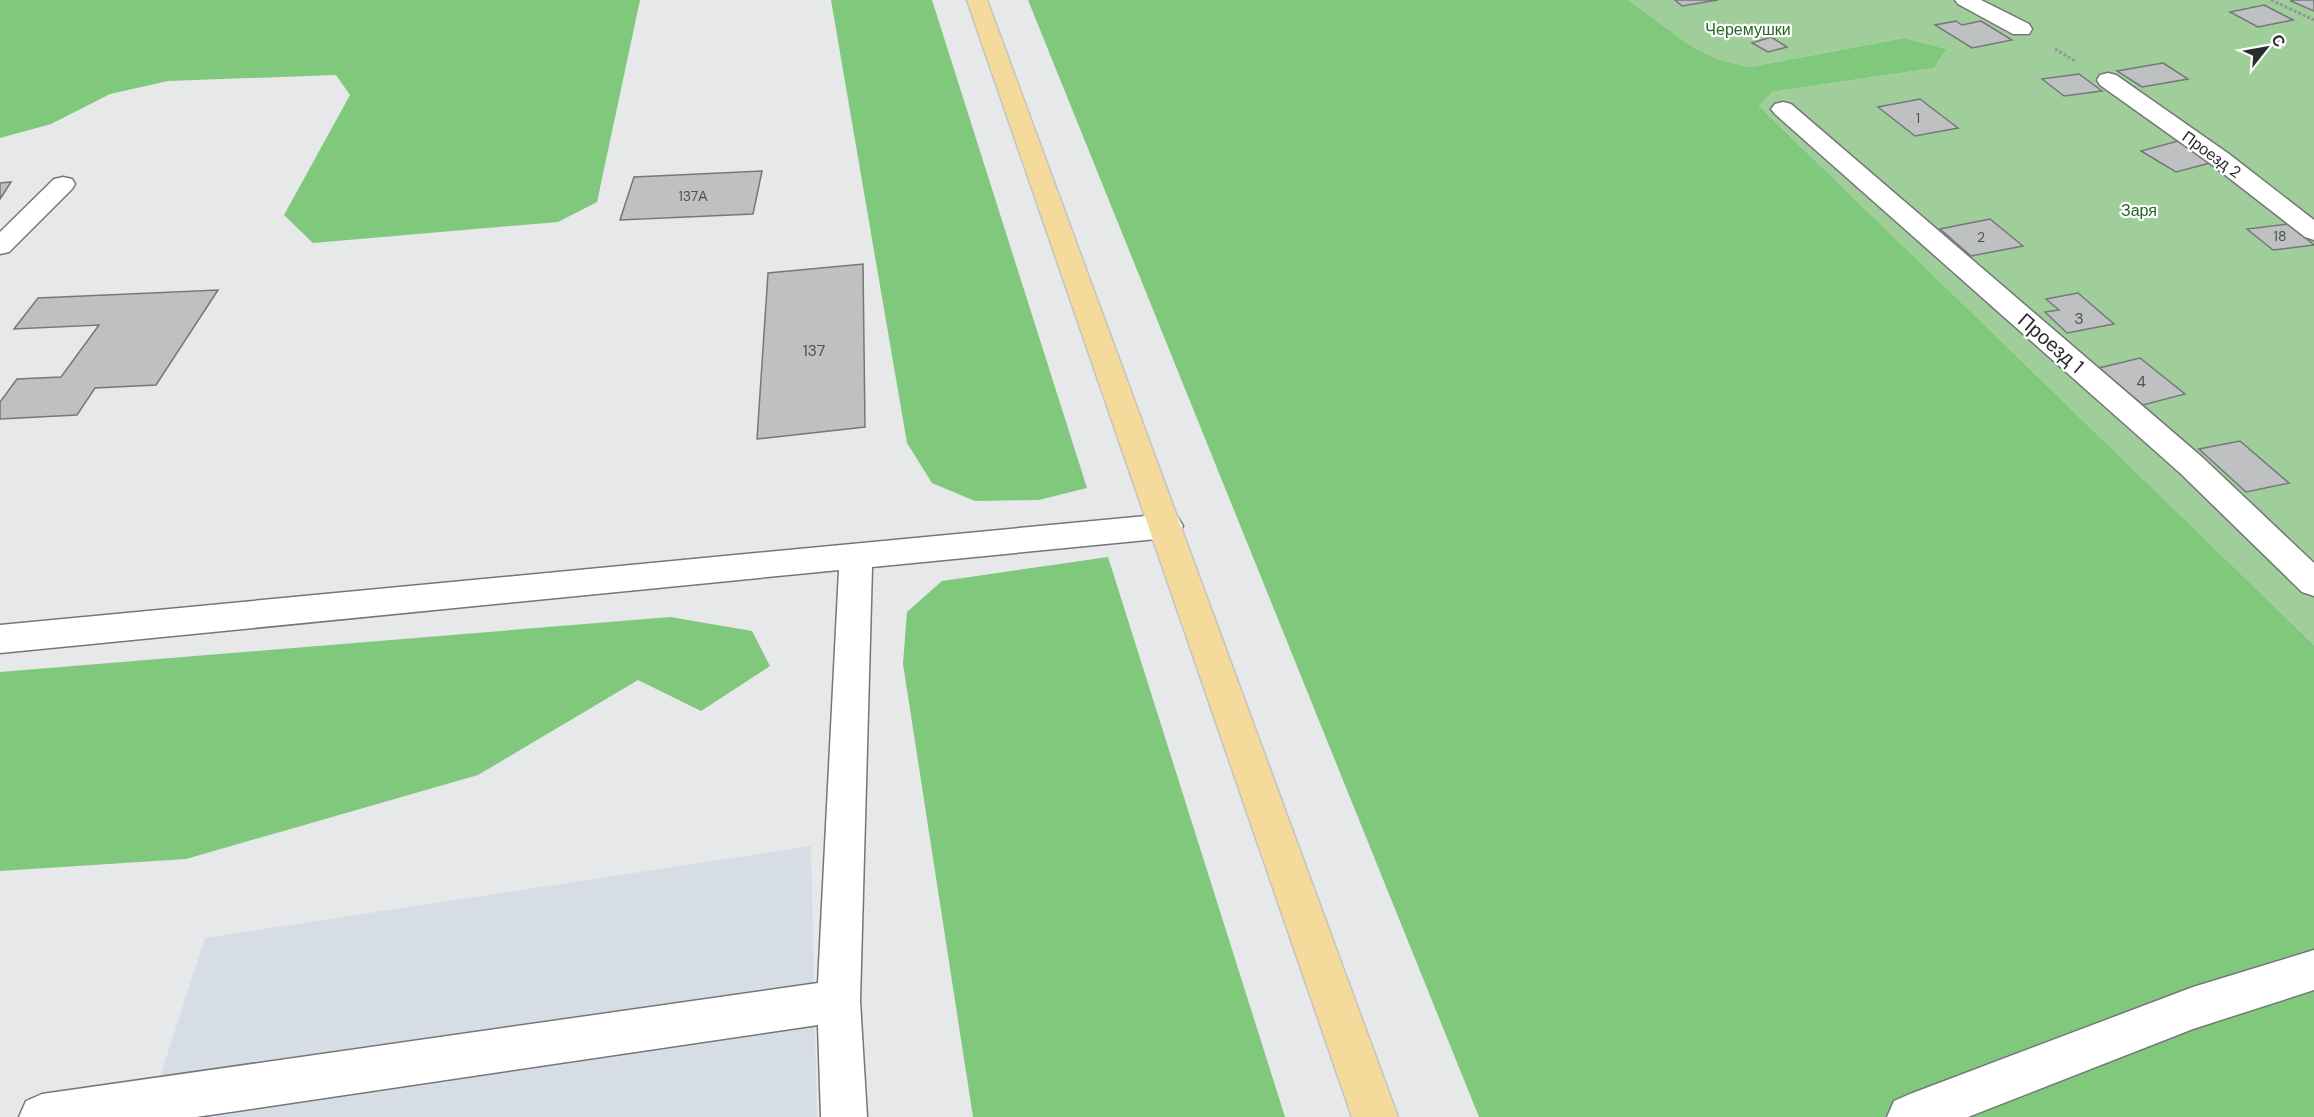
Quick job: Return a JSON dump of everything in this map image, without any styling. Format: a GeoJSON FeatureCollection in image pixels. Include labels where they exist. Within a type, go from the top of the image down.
{"type":"FeatureCollection","features":[{"type":"Feature","properties":{"kind":"main road"},"geometry":{"type":"LineString","coordinates":[[977,0],[1167,526],[1375,1117]]}},
{"type":"Feature","properties":{"kind":"street"},"geometry":{"type":"LineString","coordinates":[[1965,0],[2021,29]]}},
{"type":"Feature","properties":{"kind":"street","name":"Проезд 2"},"geometry":{"type":"LineString","coordinates":[[2108,80],[2220,159],[2314,232]]}},
{"type":"Feature","properties":{"kind":"street","name":"Проезд 1"},"geometry":{"type":"LineString","coordinates":[[1784,109],[2191,465],[2314,583]]}},
{"type":"Feature","properties":{"kind":"street"},"geometry":{"type":"LineString","coordinates":[[0,246],[63,184]]}},
{"type":"Feature","properties":{"kind":"street"},"geometry":{"type":"LineString","coordinates":[[0,639],[1167,526]]}},
{"type":"Feature","properties":{"kind":"street"},"geometry":{"type":"LineString","coordinates":[[844,1117],[839,1001],[856,556]]}},
{"type":"Feature","properties":{"kind":"street"},"geometry":{"type":"LineString","coordinates":[[1910,1117],[2193,1008],[2314,970]]}},
{"type":"Feature","properties":{"kind":"street"},"geometry":{"type":"LineString","coordinates":[[42,1117],[839,1001]]}},
{"type":"Feature","properties":{"kind":"path"},"geometry":{"type":"LineString","coordinates":[[2271,0],[2314,20]]}},
{"type":"Feature","properties":{"kind":"path"},"geometry":{"type":"LineString","coordinates":[[2021,29],[2108,80]]}},
{"type":"Feature","properties":{"kind":"shaded area"},"geometry":{"type":"Polygon","coordinates":[[[811,846],[817,1117],[147,1117],[205,938],[811,846]]]}},
{"type":"Feature","properties":{"kind":"green space"},"geometry":{"type":"Polygon","coordinates":[[[0,0],[640,0],[597,202],[558,222],[313,243],[284,215],[350,95],[336,75],[168,81],[110,94],[51,124],[0,138],[0,0]]]}},
{"type":"Feature","properties":{"kind":"green space"},"geometry":{"type":"Polygon","coordinates":[[[831,0],[932,0],[1087,488],[1039,500],[975,501],[932,483],[907,443],[831,0]]]}},
{"type":"Feature","properties":{"kind":"green space"},"geometry":{"type":"Polygon","coordinates":[[[1028,0],[1628,0],[1694,48],[1720,60],[1750,67],[1904,38],[1947,49],[1934,68],[1772,92],[1759,106],[2314,645],[2314,1117],[1479,1117],[1028,0]]]}},
{"type":"Feature","properties":{"kind":"green space","name":"Заря"},"geometry":{"type":"Polygon","coordinates":[[[1628,0],[2314,0],[2314,645],[1759,106],[1772,92],[1934,68],[1947,49],[1904,38],[1750,67],[1720,60],[1694,48],[1628,0]]]}},
{"type":"Feature","properties":{"kind":"green space"},"geometry":{"type":"Polygon","coordinates":[[[1108,557],[1285,1117],[973,1117],[903,664],[907,612],[942,581],[1108,557]]]}},
{"type":"Feature","properties":{"kind":"green space"},"geometry":{"type":"Polygon","coordinates":[[[670,617],[752,631],[770,666],[701,711],[638,680],[478,775],[186,859],[0,871],[0,672],[670,617]]]}},
{"type":"Feature","properties":{"kind":"building"},"geometry":{"type":"Polygon","coordinates":[[[1675,0],[1718,0],[1682,6],[1675,0]]]}},
{"type":"Feature","properties":{"kind":"building"},"geometry":{"type":"Polygon","coordinates":[[[2314,0],[2314,11],[2291,1],[2314,0]]]}},
{"type":"Feature","properties":{"kind":"building"},"geometry":{"type":"Polygon","coordinates":[[[2264,5],[2293,20],[2258,27],[2230,12],[2264,5]]]}},
{"type":"Feature","properties":{"kind":"building"},"geometry":{"type":"Polygon","coordinates":[[[1956,21],[1962,25],[1981,21],[2012,40],[1972,48],[1935,25],[1956,21]]]}},
{"type":"Feature","properties":{"kind":"building"},"geometry":{"type":"Polygon","coordinates":[[[1771,37],[1787,47],[1768,52],[1752,43],[1771,37]]]}},
{"type":"Feature","properties":{"kind":"building"},"geometry":{"type":"Polygon","coordinates":[[[2163,63],[2188,79],[2142,87],[2117,71],[2163,63]]]}},
{"type":"Feature","properties":{"kind":"building"},"geometry":{"type":"Polygon","coordinates":[[[2079,74],[2102,91],[2064,96],[2042,79],[2079,74]]]}},
{"type":"Feature","properties":{"kind":"building"},"geometry":{"type":"Polygon","coordinates":[[[1920,99],[1958,128],[1915,136],[1878,107],[1920,99]]]}},
{"type":"Feature","properties":{"kind":"building"},"geometry":{"type":"Polygon","coordinates":[[[2178,141],[2214,162],[2176,172],[2141,151],[2178,141]]]}},
{"type":"Feature","properties":{"kind":"building"},"geometry":{"type":"Polygon","coordinates":[[[762,171],[753,214],[620,220],[634,177],[762,171]]]}},
{"type":"Feature","properties":{"kind":"building"},"geometry":{"type":"Polygon","coordinates":[[[11,182],[0,199],[0,183],[11,182]]]}},
{"type":"Feature","properties":{"kind":"building"},"geometry":{"type":"Polygon","coordinates":[[[1990,219],[2023,246],[1971,256],[1940,229],[1990,219]]]}},
{"type":"Feature","properties":{"kind":"building"},"geometry":{"type":"Polygon","coordinates":[[[2289,224],[2314,245],[2273,250],[2247,229],[2289,224]]]}},
{"type":"Feature","properties":{"kind":"building"},"geometry":{"type":"Polygon","coordinates":[[[863,264],[865,427],[757,439],[768,273],[863,264]]]}},
{"type":"Feature","properties":{"kind":"building"},"geometry":{"type":"Polygon","coordinates":[[[218,290],[156,385],[95,388],[77,415],[0,419],[0,402],[17,379],[61,377],[99,325],[14,329],[38,298],[218,290]]]}},
{"type":"Feature","properties":{"kind":"building"},"geometry":{"type":"Polygon","coordinates":[[[2078,293],[2114,324],[2067,333],[2045,312],[2059,310],[2046,299],[2078,293]]]}},
{"type":"Feature","properties":{"kind":"building"},"geometry":{"type":"Polygon","coordinates":[[[2140,358],[2185,394],[2143,405],[2099,368],[2140,358]]]}},
{"type":"Feature","properties":{"kind":"building"},"geometry":{"type":"Polygon","coordinates":[[[2240,441],[2289,483],[2246,492],[2199,449],[2240,441]]]}},
{"type":"Feature","properties":{"kind":"park label","name":"Черемушки"},"geometry":{"type":"Point","coordinates":[1748,29]}}]}
